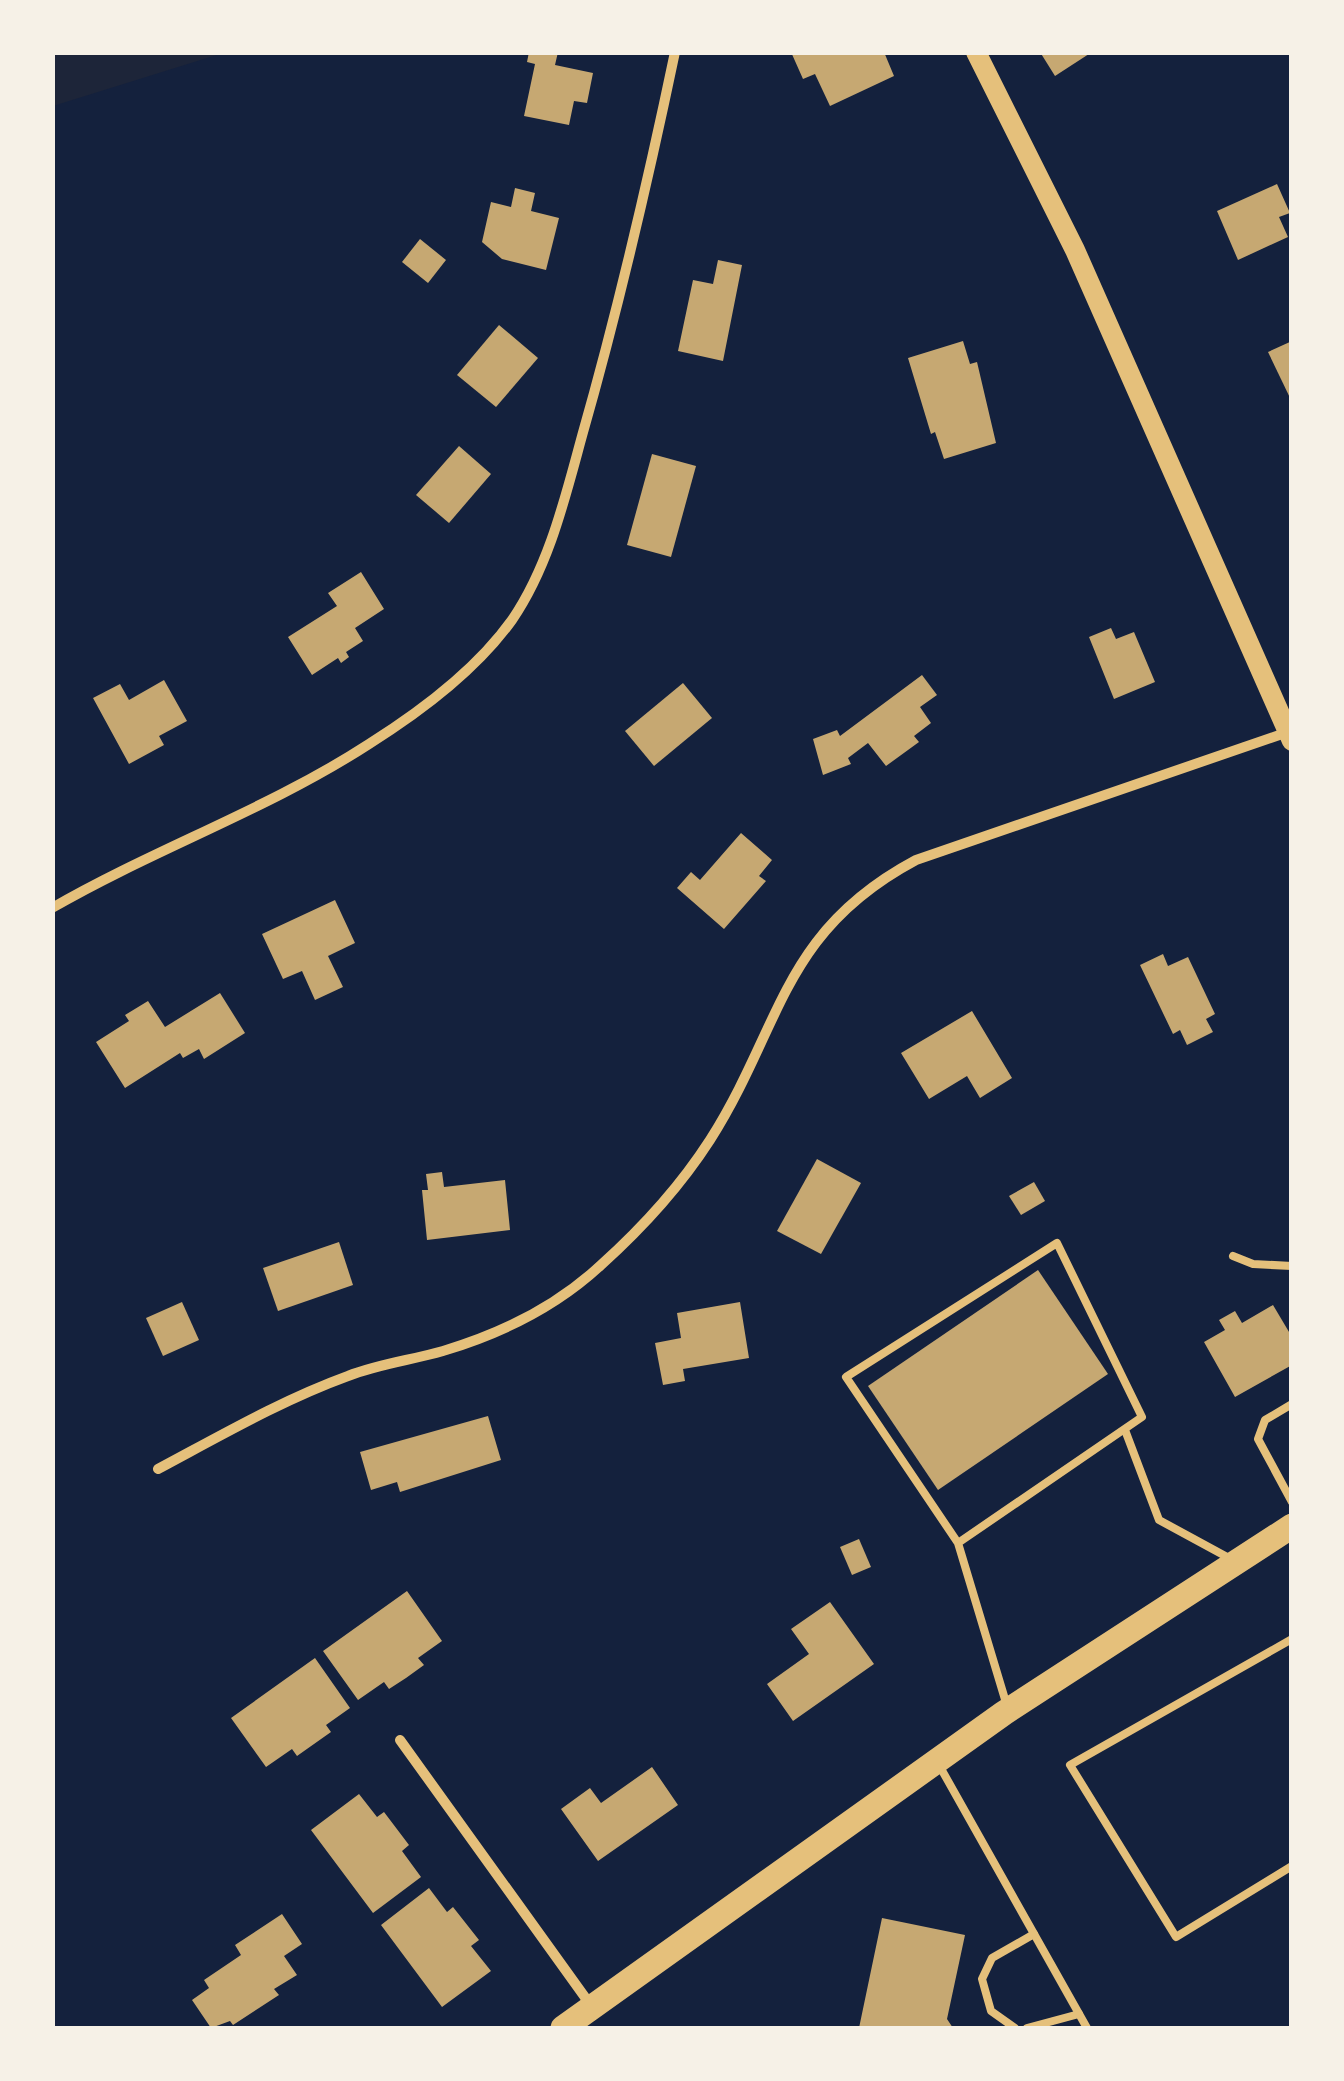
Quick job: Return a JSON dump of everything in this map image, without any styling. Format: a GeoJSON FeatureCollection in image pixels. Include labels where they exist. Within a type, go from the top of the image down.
{"type":"FeatureCollection","features":[{"type":"Feature","properties":{"kind":"main road"},"geometry":{"type":"LineString","coordinates":[[976,52],[1075,250],[1290,737]]}},
{"type":"Feature","properties":{"kind":"main road"},"geometry":{"type":"LineString","coordinates":[[563,2028],[1008,1710],[1292,1526]]}},
{"type":"Feature","properties":{"kind":"street"},"geometry":{"type":"LineString","coordinates":[[52,908],[266,804],[370,744],[458,676],[514,617],[537,574],[581,440],[626,274],[676,52]]}},
{"type":"Feature","properties":{"kind":"street"},"geometry":{"type":"LineString","coordinates":[[158,1469],[292,1399],[352,1374],[494,1332],[533,1314],[590,1274],[689,1170],[712,1136],[801,958],[846,906],[873,884],[916,860],[1290,737]]}},
{"type":"Feature","properties":{"kind":"street"},"geometry":{"type":"LineString","coordinates":[[400,1740],[593,2007]]}},
{"type":"Feature","properties":{"kind":"lane"},"geometry":{"type":"LineString","coordinates":[[958,1543],[1142,1416],[1057,1244],[846,1377],[958,1543],[1008,1710]]}},
{"type":"Feature","properties":{"kind":"lane"},"geometry":{"type":"LineString","coordinates":[[1233,1256],[1253,1264],[1292,1266]]}},
{"type":"Feature","properties":{"kind":"lane"},"geometry":{"type":"LineString","coordinates":[[1292,1404],[1265,1420],[1258,1439],[1292,1502]]}},
{"type":"Feature","properties":{"kind":"lane"},"geometry":{"type":"LineString","coordinates":[[1125,1430],[1160,1520],[1235,1561]]}},
{"type":"Feature","properties":{"kind":"lane"},"geometry":{"type":"LineString","coordinates":[[1292,1639],[1070,1765],[1176,1937],[1292,1866]]}},
{"type":"Feature","properties":{"kind":"lane"},"geometry":{"type":"LineString","coordinates":[[937,1762],[1087,2028]]}},
{"type":"Feature","properties":{"kind":"lane"},"geometry":{"type":"LineString","coordinates":[[1015,2028],[991,2011],[982,1979],[992,1958],[1034,1934]]}},
{"type":"Feature","properties":{"kind":"lane"},"geometry":{"type":"LineString","coordinates":[[1027,2028],[1078,2014]]}},
{"type":"Feature","properties":{"kind":"shaded area"},"geometry":{"type":"Polygon","coordinates":[[[53,52],[223,52],[223,53],[53,106],[53,52]]]}},
{"type":"Feature","properties":{"kind":"building"},"geometry":{"type":"Polygon","coordinates":[[[529,52],[558,52],[555,65],[593,73],[587,103],[574,101],[569,125],[524,116],[535,64],[527,62],[529,52]]]}},
{"type":"Feature","properties":{"kind":"building"},"geometry":{"type":"Polygon","coordinates":[[[791,52],[884,52],[894,76],[830,106],[815,74],[803,79],[791,52]]]}},
{"type":"Feature","properties":{"kind":"building"},"geometry":{"type":"Polygon","coordinates":[[[1040,52],[1092,52],[1055,76],[1040,52]]]}},
{"type":"Feature","properties":{"kind":"building"},"geometry":{"type":"Polygon","coordinates":[[[1277,184],[1290,213],[1279,217],[1288,237],[1238,260],[1217,211],[1277,184]]]}},
{"type":"Feature","properties":{"kind":"building"},"geometry":{"type":"Polygon","coordinates":[[[515,188],[535,193],[531,211],[559,218],[546,270],[502,259],[482,242],[491,202],[511,207],[515,188]]]}},
{"type":"Feature","properties":{"kind":"building"},"geometry":{"type":"Polygon","coordinates":[[[420,239],[446,260],[428,283],[402,262],[420,239]]]}},
{"type":"Feature","properties":{"kind":"building"},"geometry":{"type":"Polygon","coordinates":[[[718,260],[742,265],[723,361],[678,351],[693,280],[713,284],[718,260]]]}},
{"type":"Feature","properties":{"kind":"building"},"geometry":{"type":"Polygon","coordinates":[[[499,325],[538,358],[496,407],[457,375],[499,325]]]}},
{"type":"Feature","properties":{"kind":"building"},"geometry":{"type":"Polygon","coordinates":[[[963,341],[970,364],[977,362],[996,443],[944,459],[935,432],[931,434],[908,358],[963,341]]]}},
{"type":"Feature","properties":{"kind":"building"},"geometry":{"type":"Polygon","coordinates":[[[1292,341],[1292,402],[1268,352],[1292,341]]]}},
{"type":"Feature","properties":{"kind":"building"},"geometry":{"type":"Polygon","coordinates":[[[459,446],[491,474],[449,523],[416,495],[459,446]]]}},
{"type":"Feature","properties":{"kind":"building"},"geometry":{"type":"Polygon","coordinates":[[[652,454],[696,466],[671,557],[627,545],[652,454]]]}},
{"type":"Feature","properties":{"kind":"building"},"geometry":{"type":"Polygon","coordinates":[[[361,572],[384,609],[355,628],[363,641],[346,652],[349,657],[341,663],[338,658],[312,675],[288,637],[337,606],[328,593],[361,572]]]}},
{"type":"Feature","properties":{"kind":"building"},"geometry":{"type":"Polygon","coordinates":[[[1111,628],[1116,639],[1134,632],[1155,682],[1114,699],[1089,637],[1111,628]]]}},
{"type":"Feature","properties":{"kind":"building"},"geometry":{"type":"Polygon","coordinates":[[[922,675],[937,695],[920,707],[931,723],[914,736],[919,742],[886,766],[868,743],[848,758],[851,764],[823,775],[813,739],[837,730],[840,736],[922,675]]]}},
{"type":"Feature","properties":{"kind":"building"},"geometry":{"type":"Polygon","coordinates":[[[164,680],[187,721],[159,736],[164,745],[129,764],[93,698],[120,684],[129,700],[164,680]]]}},
{"type":"Feature","properties":{"kind":"building"},"geometry":{"type":"Polygon","coordinates":[[[683,683],[712,718],[654,766],[625,731],[683,683]]]}},
{"type":"Feature","properties":{"kind":"building"},"geometry":{"type":"Polygon","coordinates":[[[741,833],[772,860],[759,876],[766,881],[724,929],[677,888],[691,872],[700,880],[741,833]]]}},
{"type":"Feature","properties":{"kind":"building"},"geometry":{"type":"Polygon","coordinates":[[[335,900],[355,943],[328,956],[343,987],[315,1000],[302,971],[283,979],[262,934],[335,900]]]}},
{"type":"Feature","properties":{"kind":"building"},"geometry":{"type":"Polygon","coordinates":[[[1163,954],[1168,966],[1188,957],[1215,1014],[1206,1019],[1213,1032],[1187,1045],[1180,1030],[1173,1034],[1140,965],[1163,954]]]}},
{"type":"Feature","properties":{"kind":"building"},"geometry":{"type":"Polygon","coordinates":[[[220,993],[245,1033],[204,1059],[199,1049],[183,1058],[180,1053],[125,1088],[96,1042],[129,1021],[125,1015],[148,1001],[165,1027],[220,993]]]}},
{"type":"Feature","properties":{"kind":"building"},"geometry":{"type":"Polygon","coordinates":[[[972,1011],[1012,1078],[980,1098],[967,1076],[929,1099],[901,1053],[972,1011]]]}},
{"type":"Feature","properties":{"kind":"building"},"geometry":{"type":"Polygon","coordinates":[[[817,1159],[861,1183],[821,1254],[777,1231],[817,1159]]]}},
{"type":"Feature","properties":{"kind":"building"},"geometry":{"type":"Polygon","coordinates":[[[442,1172],[444,1187],[505,1180],[510,1230],[427,1240],[422,1190],[428,1190],[426,1174],[442,1172]]]}},
{"type":"Feature","properties":{"kind":"building"},"geometry":{"type":"Polygon","coordinates":[[[1034,1182],[1045,1201],[1021,1215],[1009,1196],[1034,1182]]]}},
{"type":"Feature","properties":{"kind":"building"},"geometry":{"type":"Polygon","coordinates":[[[339,1242],[353,1285],[278,1311],[263,1268],[339,1242]]]}},
{"type":"Feature","properties":{"kind":"building"},"geometry":{"type":"Polygon","coordinates":[[[1038,1270],[1108,1374],[938,1490],[868,1386],[1038,1270]]]}},
{"type":"Feature","properties":{"kind":"building"},"geometry":{"type":"Polygon","coordinates":[[[182,1302],[199,1340],[163,1356],[146,1318],[182,1302]]]}},
{"type":"Feature","properties":{"kind":"building"},"geometry":{"type":"Polygon","coordinates":[[[740,1302],[749,1358],[683,1369],[685,1381],[663,1385],[655,1343],[681,1338],[677,1313],[740,1302]]]}},
{"type":"Feature","properties":{"kind":"building"},"geometry":{"type":"Polygon","coordinates":[[[1273,1305],[1292,1337],[1292,1365],[1235,1397],[1204,1342],[1225,1330],[1219,1320],[1235,1311],[1242,1323],[1273,1305]]]}},
{"type":"Feature","properties":{"kind":"building"},"geometry":{"type":"Polygon","coordinates":[[[488,1416],[501,1460],[400,1492],[397,1482],[371,1490],[360,1452],[488,1416]]]}},
{"type":"Feature","properties":{"kind":"building"},"geometry":{"type":"Polygon","coordinates":[[[859,1539],[871,1567],[852,1575],[840,1547],[859,1539]]]}},
{"type":"Feature","properties":{"kind":"building"},"geometry":{"type":"Polygon","coordinates":[[[407,1591],[442,1641],[418,1658],[424,1665],[406,1678],[389,1689],[384,1682],[358,1700],[323,1651],[407,1591]]]}},
{"type":"Feature","properties":{"kind":"building"},"geometry":{"type":"Polygon","coordinates":[[[830,1602],[874,1664],[793,1721],[767,1684],[809,1654],[791,1629],[830,1602]]]}},
{"type":"Feature","properties":{"kind":"building"},"geometry":{"type":"Polygon","coordinates":[[[315,1658],[350,1708],[326,1725],[331,1732],[297,1756],[292,1749],[266,1767],[231,1718],[315,1658]]]}},
{"type":"Feature","properties":{"kind":"building"},"geometry":{"type":"Polygon","coordinates":[[[652,1767],[678,1805],[598,1861],[561,1809],[590,1788],[601,1803],[652,1767]]]}},
{"type":"Feature","properties":{"kind":"building"},"geometry":{"type":"Polygon","coordinates":[[[359,1794],[377,1817],[384,1812],[409,1845],[402,1851],[421,1877],[373,1913],[311,1830],[359,1794]]]}},
{"type":"Feature","properties":{"kind":"building"},"geometry":{"type":"Polygon","coordinates":[[[429,1888],[447,1912],[453,1907],[479,1940],[471,1946],[491,1971],[442,2007],[381,1925],[429,1888]]]}},
{"type":"Feature","properties":{"kind":"building"},"geometry":{"type":"Polygon","coordinates":[[[282,1914],[302,1944],[284,1956],[297,1975],[274,1989],[279,1995],[233,2025],[230,2021],[211,2028],[192,2000],[209,1988],[204,1980],[241,1955],[235,1945],[282,1914]]]}},
{"type":"Feature","properties":{"kind":"building"},"geometry":{"type":"Polygon","coordinates":[[[882,1918],[965,1935],[947,2019],[953,2028],[859,2028],[882,1918]]]}}]}
